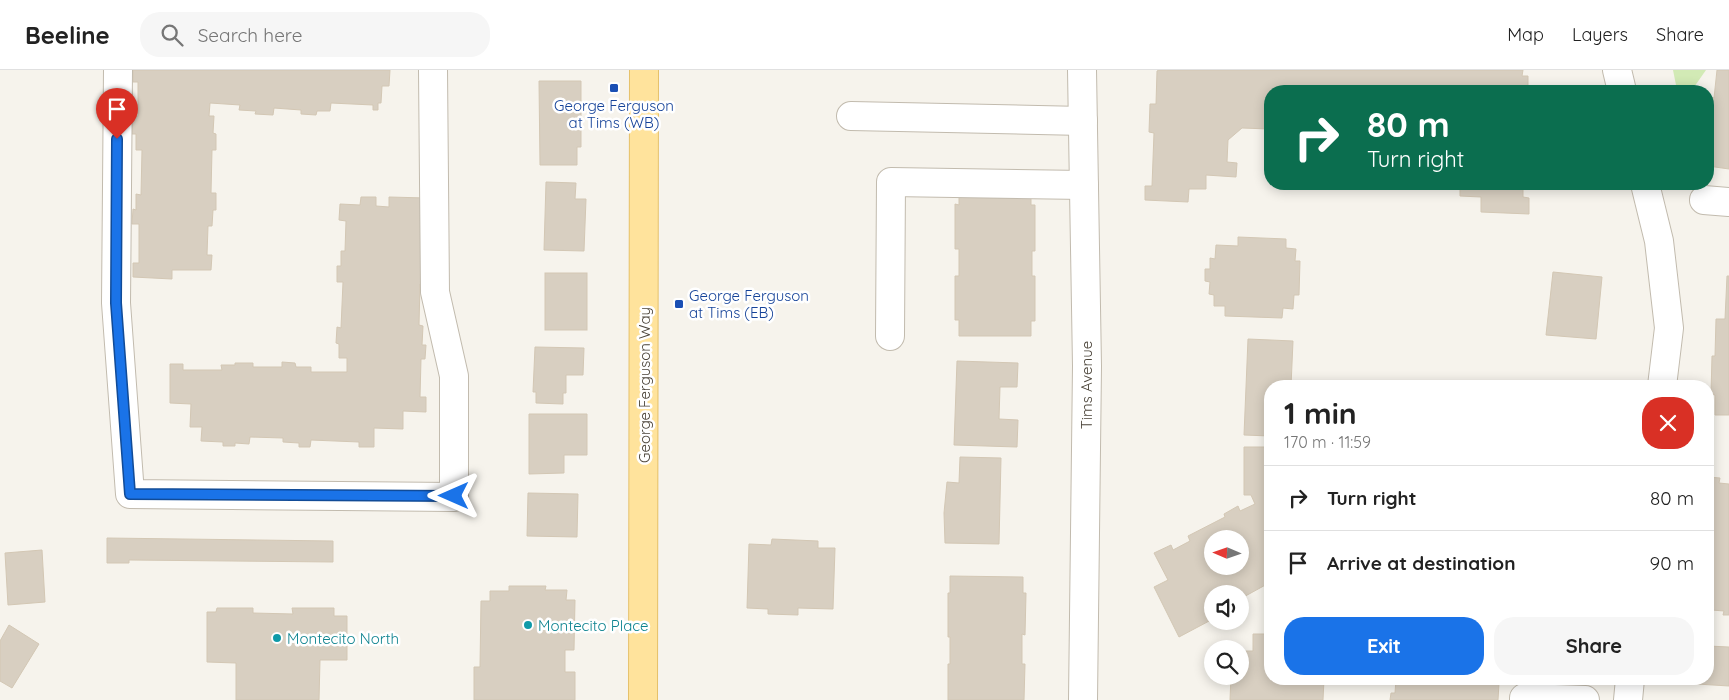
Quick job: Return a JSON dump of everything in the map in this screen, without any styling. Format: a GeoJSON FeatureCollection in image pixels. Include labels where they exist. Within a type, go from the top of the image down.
{"type":"FeatureCollection","features":[{"type":"Feature","properties":{"kind":"main road","name":"George Ferguson Way"},"geometry":{"type":"LineString","coordinates":[[643,700],[644,70]]}},
{"type":"Feature","properties":{"kind":"street"},"geometry":{"type":"LineString","coordinates":[[118,70],[116,303],[130,494],[454,496],[454,376],[435,292],[433,70]]}},
{"type":"Feature","properties":{"kind":"street","name":"Tims Avenue"},"geometry":{"type":"LineString","coordinates":[[1082,70],[1087,366],[1083,700]]}},
{"type":"Feature","properties":{"kind":"street"},"geometry":{"type":"LineString","coordinates":[[1617,70],[1621,85]]}},
{"type":"Feature","properties":{"kind":"street"},"geometry":{"type":"LineString","coordinates":[[851,116],[1083,121]]}},
{"type":"Feature","properties":{"kind":"street"},"geometry":{"type":"LineString","coordinates":[[890,336],[891,182],[1084,185]]}},
{"type":"Feature","properties":{"kind":"street"},"geometry":{"type":"LineString","coordinates":[[1646,190],[1658,241],[1669,328],[1663,380]]}},
{"type":"Feature","properties":{"kind":"street"},"geometry":{"type":"LineString","coordinates":[[1628,700],[1629,685]]}},
{"type":"Feature","properties":{"kind":"street"},"geometry":{"type":"LineString","coordinates":[[1524,700],[1524,698],[1585,700]]}},
{"type":"Feature","properties":{"kind":"green space"},"geometry":{"type":"Polygon","coordinates":[[[1673,70],[1706,70],[1696,85],[1676,85],[1673,70]]]}},
{"type":"Feature","properties":{"kind":"building"},"geometry":{"type":"Polygon","coordinates":[[[133,70],[390,70],[389,86],[382,86],[381,103],[378,103],[378,110],[373,110],[373,105],[331,103],[330,111],[317,111],[316,115],[301,114],[301,110],[274,108],[273,115],[255,114],[256,111],[239,110],[240,105],[210,103],[209,116],[214,116],[213,133],[216,134],[216,150],[212,150],[211,193],[216,193],[216,210],[213,210],[212,226],[208,226],[207,255],[212,255],[211,270],[172,270],[172,279],[133,277],[133,263],[139,263],[139,224],[132,224],[133,209],[136,210],[136,194],[141,195],[142,150],[136,150],[136,134],[132,134],[133,116],[138,116],[138,82],[133,82],[133,70]]]}},
{"type":"Feature","properties":{"kind":"building"},"geometry":{"type":"Polygon","coordinates":[[[1523,70],[1522,76],[1528,76],[1528,85],[1264,85],[1264,129],[1242,128],[1228,140],[1227,162],[1237,163],[1236,177],[1206,175],[1206,189],[1189,189],[1188,202],[1145,200],[1145,186],[1152,186],[1154,133],[1149,132],[1150,104],[1156,104],[1157,71],[1523,70]]]}},
{"type":"Feature","properties":{"kind":"building"},"geometry":{"type":"Polygon","coordinates":[[[1717,70],[1729,70],[1729,169],[1714,167],[1714,98],[1717,70]]]}},
{"type":"Feature","properties":{"kind":"building"},"geometry":{"type":"Polygon","coordinates":[[[539,81],[581,81],[581,147],[577,147],[577,165],[540,165],[539,81]]]}},
{"type":"Feature","properties":{"kind":"building"},"geometry":{"type":"Polygon","coordinates":[[[546,182],[576,183],[575,199],[586,199],[584,251],[544,250],[546,182]]]}},
{"type":"Feature","properties":{"kind":"building"},"geometry":{"type":"Polygon","coordinates":[[[959,189],[1031,190],[1031,205],[1035,205],[1035,251],[1032,251],[1032,276],[1035,276],[1035,321],[1031,321],[1031,336],[959,336],[959,320],[955,320],[955,276],[959,276],[959,249],[955,249],[955,204],[959,205],[959,189]]]}},
{"type":"Feature","properties":{"kind":"building"},"geometry":{"type":"Polygon","coordinates":[[[1460,190],[1523,190],[1523,197],[1529,198],[1529,214],[1481,212],[1481,197],[1460,196],[1460,190]]]}},
{"type":"Feature","properties":{"kind":"building"},"geometry":{"type":"Polygon","coordinates":[[[361,197],[376,197],[376,206],[389,207],[389,197],[426,198],[422,213],[421,252],[428,252],[424,284],[420,284],[419,325],[423,326],[422,345],[426,345],[425,359],[421,359],[420,397],[426,397],[426,412],[403,411],[403,429],[374,428],[374,447],[359,447],[359,442],[311,440],[310,447],[299,447],[299,443],[283,442],[283,438],[250,437],[249,444],[235,443],[235,446],[223,446],[223,442],[201,441],[202,427],[190,427],[191,404],[170,403],[170,364],[183,364],[183,370],[222,370],[221,365],[235,365],[235,363],[253,363],[253,367],[282,367],[282,362],[295,363],[296,367],[311,367],[311,372],[347,372],[347,358],[339,358],[339,344],[336,343],[337,327],[341,328],[343,282],[337,282],[337,266],[341,266],[341,251],[345,251],[346,221],[339,220],[340,204],[360,205],[361,197]]]}},
{"type":"Feature","properties":{"kind":"building"},"geometry":{"type":"Polygon","coordinates":[[[1238,237],[1286,239],[1286,248],[1296,249],[1295,261],[1300,261],[1299,295],[1294,295],[1293,309],[1283,308],[1282,318],[1225,316],[1225,306],[1214,306],[1214,295],[1209,294],[1210,282],[1205,281],[1205,269],[1210,269],[1210,258],[1215,259],[1216,245],[1238,246],[1238,237]]]}},
{"type":"Feature","properties":{"kind":"building"},"geometry":{"type":"Polygon","coordinates":[[[1553,272],[1602,277],[1596,339],[1546,335],[1553,272]]]}},
{"type":"Feature","properties":{"kind":"building"},"geometry":{"type":"Polygon","coordinates":[[[545,273],[587,273],[587,330],[545,330],[545,273]]]}},
{"type":"Feature","properties":{"kind":"building"},"geometry":{"type":"Polygon","coordinates":[[[1727,276],[1729,276],[1729,415],[1715,415],[1714,380],[1711,380],[1712,356],[1715,356],[1716,319],[1725,319],[1727,276]]]}},
{"type":"Feature","properties":{"kind":"building"},"geometry":{"type":"Polygon","coordinates":[[[1248,339],[1293,341],[1291,380],[1264,380],[1264,436],[1244,435],[1248,339]]]}},
{"type":"Feature","properties":{"kind":"building"},"geometry":{"type":"Polygon","coordinates":[[[535,347],[584,348],[583,375],[566,375],[566,393],[563,393],[563,404],[536,403],[536,392],[533,392],[535,347]]]}},
{"type":"Feature","properties":{"kind":"building"},"geometry":{"type":"Polygon","coordinates":[[[957,361],[1018,363],[1017,387],[1000,387],[999,419],[1018,420],[1017,447],[954,445],[957,361]]]}},
{"type":"Feature","properties":{"kind":"building"},"geometry":{"type":"Polygon","coordinates":[[[529,414],[587,414],[587,455],[564,455],[564,473],[529,474],[529,414]]]}},
{"type":"Feature","properties":{"kind":"building"},"geometry":{"type":"Polygon","coordinates":[[[1244,447],[1264,447],[1264,586],[1249,594],[1249,585],[1204,585],[1204,624],[1179,637],[1154,587],[1168,580],[1154,553],[1171,545],[1173,550],[1190,541],[1188,536],[1225,517],[1224,514],[1238,506],[1240,511],[1255,504],[1251,495],[1244,495],[1244,447]]]}},
{"type":"Feature","properties":{"kind":"building"},"geometry":{"type":"Polygon","coordinates":[[[960,457],[1001,458],[999,544],[945,543],[944,513],[947,482],[959,483],[960,457]]]}},
{"type":"Feature","properties":{"kind":"building"},"geometry":{"type":"Polygon","coordinates":[[[1714,478],[1720,478],[1719,483],[1729,484],[1729,615],[1723,615],[1724,611],[1714,610],[1714,478]]]}},
{"type":"Feature","properties":{"kind":"building"},"geometry":{"type":"Polygon","coordinates":[[[528,493],[578,494],[577,537],[527,536],[528,493]]]}},
{"type":"Feature","properties":{"kind":"building"},"geometry":{"type":"Polygon","coordinates":[[[107,538],[333,541],[333,562],[129,560],[129,563],[107,563],[107,538]]]}},
{"type":"Feature","properties":{"kind":"building"},"geometry":{"type":"Polygon","coordinates":[[[772,539],[818,541],[818,548],[835,548],[833,609],[798,608],[798,615],[768,614],[768,609],[747,608],[749,544],[771,545],[772,539]]]}},
{"type":"Feature","properties":{"kind":"building"},"geometry":{"type":"Polygon","coordinates":[[[42,550],[45,602],[8,605],[5,553],[42,550]]]}},
{"type":"Feature","properties":{"kind":"building"},"geometry":{"type":"Polygon","coordinates":[[[950,576],[1023,577],[1023,593],[1026,593],[1025,635],[1022,634],[1022,664],[1025,664],[1024,700],[948,700],[950,637],[948,637],[948,593],[950,593],[950,576]]]}},
{"type":"Feature","properties":{"kind":"building","name":"Montecito Place"},"geometry":{"type":"Polygon","coordinates":[[[509,586],[546,586],[545,590],[567,590],[566,600],[575,600],[574,650],[565,650],[565,672],[575,672],[575,700],[474,700],[474,667],[480,667],[481,601],[490,601],[490,591],[509,591],[509,586]]]}},
{"type":"Feature","properties":{"kind":"building","name":"Montecito North"},"geometry":{"type":"Polygon","coordinates":[[[217,608],[253,608],[253,613],[293,614],[292,608],[334,608],[334,616],[347,616],[347,660],[320,660],[319,700],[236,700],[236,663],[207,662],[207,612],[216,612],[217,608]]]}},
{"type":"Feature","properties":{"kind":"building"},"geometry":{"type":"Polygon","coordinates":[[[9,625],[39,644],[12,688],[0,681],[0,641],[9,625]]]}},
{"type":"Feature","properties":{"kind":"building"},"geometry":{"type":"Polygon","coordinates":[[[1253,634],[1264,634],[1264,685],[1324,685],[1323,700],[1230,700],[1231,685],[1249,685],[1249,651],[1253,651],[1253,634]]]}},
{"type":"Feature","properties":{"kind":"building"},"geometry":{"type":"Polygon","coordinates":[[[1714,646],[1729,647],[1729,686],[1713,685],[1714,646]]]}},
{"type":"Feature","properties":{"kind":"building"},"geometry":{"type":"Polygon","coordinates":[[[1396,685],[1499,685],[1498,700],[1390,700],[1391,693],[1395,693],[1396,685]]]}},
{"type":"Feature","properties":{"kind":"place","name":"George Ferguson at Tims (WB)"},"geometry":{"type":"Point","coordinates":[614,88]}},
{"type":"Feature","properties":{"kind":"place","name":"George Ferguson at Tims (EB)"},"geometry":{"type":"Point","coordinates":[679,304]}},
{"type":"Feature","properties":{"kind":"place","name":"Montecito Place"},"geometry":{"type":"Point","coordinates":[528,625]}},
{"type":"Feature","properties":{"kind":"place","name":"Montecito North"},"geometry":{"type":"Point","coordinates":[277,638]}},
{"type":"Feature","properties":{"kind":"route"},"geometry":{"type":"LineString","coordinates":[[117,139],[116,303],[130,494],[454,496]]}}]}
